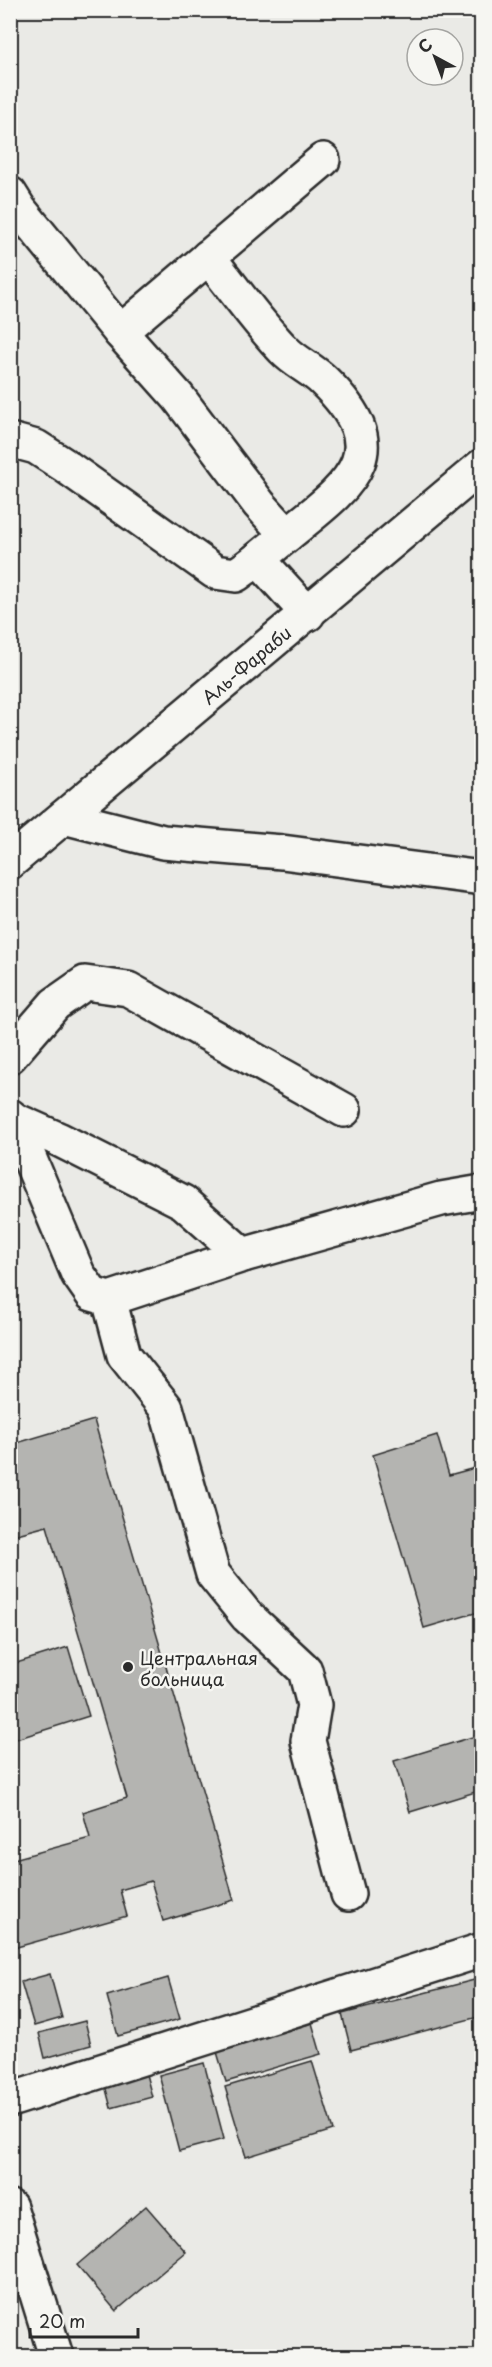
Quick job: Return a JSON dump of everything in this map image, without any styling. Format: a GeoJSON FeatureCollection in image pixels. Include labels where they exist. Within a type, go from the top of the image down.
{"type":"FeatureCollection","features":[{"type":"Feature","properties":{"kind":"street"},"geometry":{"type":"LineString","coordinates":[[120,332],[323,160]]}},
{"type":"Feature","properties":{"kind":"street"},"geometry":{"type":"LineString","coordinates":[[10,194],[20,210],[120,332],[178,397],[259,504],[287,535]]}},
{"type":"Feature","properties":{"kind":"street"},"geometry":{"type":"LineString","coordinates":[[10,440],[36,447],[64,465],[215,572],[236,575],[348,484],[362,458],[360,431],[351,413],[323,380],[285,351],[208,257]]}},
{"type":"Feature","properties":{"kind":"street","name":"Аль-Фараби"},"geometry":{"type":"LineString","coordinates":[[10,862],[482,466]]}},
{"type":"Feature","properties":{"kind":"street"},"geometry":{"type":"LineString","coordinates":[[258,559],[308,614]]}},
{"type":"Feature","properties":{"kind":"street"},"geometry":{"type":"LineString","coordinates":[[64,817],[163,842],[282,852],[482,878]]}},
{"type":"Feature","properties":{"kind":"street"},"geometry":{"type":"LineString","coordinates":[[10,1056],[55,1004],[85,983],[128,989],[344,1110]]}},
{"type":"Feature","properties":{"kind":"street"},"geometry":{"type":"LineString","coordinates":[[12,1118],[183,1202],[243,1255]]}},
{"type":"Feature","properties":{"kind":"street"},"geometry":{"type":"LineString","coordinates":[[12,1118],[78,1274],[92,1294],[109,1299],[243,1255],[441,1199],[482,1192]]}},
{"type":"Feature","properties":{"kind":"street"},"geometry":{"type":"LineString","coordinates":[[109,1299],[124,1355],[166,1407],[213,1574],[247,1616],[305,1670],[314,1705],[308,1741],[348,1894]]}},
{"type":"Feature","properties":{"kind":"street"},"geometry":{"type":"LineString","coordinates":[[10,2100],[482,1950]]}},
{"type":"Feature","properties":{"kind":"street"},"geometry":{"type":"LineString","coordinates":[[10,2207],[56,2356]]}},
{"type":"Feature","properties":{"kind":"building","name":"Центральная больница"},"geometry":{"type":"Polygon","coordinates":[[[94,1420],[234,1900],[163,1921],[151,1881],[120,1890],[127,1916],[10,1949],[10,1860],[90,1838],[83,1812],[127,1798],[47,1526],[10,1536],[10,1445],[94,1420]]]}},
{"type":"Feature","properties":{"kind":"building"},"geometry":{"type":"Polygon","coordinates":[[[437,1435],[449,1475],[482,1466],[482,1611],[424,1628],[373,1455],[437,1435]]]}},
{"type":"Feature","properties":{"kind":"building"},"geometry":{"type":"Polygon","coordinates":[[[68,1647],[89,1716],[10,1741],[10,1665],[68,1647]]]}},
{"type":"Feature","properties":{"kind":"building"},"geometry":{"type":"Polygon","coordinates":[[[482,1734],[482,1790],[410,1812],[394,1761],[482,1734]]]}},
{"type":"Feature","properties":{"kind":"building"},"geometry":{"type":"Polygon","coordinates":[[[50,1974],[62,2018],[34,2026],[21,1982],[50,1974]]]}},
{"type":"Feature","properties":{"kind":"building"},"geometry":{"type":"Polygon","coordinates":[[[168,1978],[180,2019],[118,2036],[107,1996],[168,1978]]]}},
{"type":"Feature","properties":{"kind":"building"},"geometry":{"type":"Polygon","coordinates":[[[482,1978],[482,2016],[351,2050],[342,2014],[482,1978]]]}},
{"type":"Feature","properties":{"kind":"building"},"geometry":{"type":"Polygon","coordinates":[[[85,2021],[91,2045],[45,2058],[39,2033],[85,2021]]]}},
{"type":"Feature","properties":{"kind":"building"},"geometry":{"type":"Polygon","coordinates":[[[312,2023],[321,2054],[226,2082],[217,2052],[312,2023]]]}},
{"type":"Feature","properties":{"kind":"building"},"geometry":{"type":"Polygon","coordinates":[[[312,2061],[333,2130],[246,2157],[225,2087],[312,2061]]]}},
{"type":"Feature","properties":{"kind":"building"},"geometry":{"type":"Polygon","coordinates":[[[143,2063],[152,2097],[111,2108],[102,2074],[143,2063]]]}},
{"type":"Feature","properties":{"kind":"building"},"geometry":{"type":"Polygon","coordinates":[[[204,2063],[224,2139],[179,2151],[159,2075],[204,2063]]]}},
{"type":"Feature","properties":{"kind":"building"},"geometry":{"type":"Polygon","coordinates":[[[146,2206],[186,2252],[116,2311],[77,2265],[146,2206]]]}},
{"type":"Feature","properties":{"kind":"place","name":"Центральная больница"},"geometry":{"type":"Point","coordinates":[128,1667]}}]}
